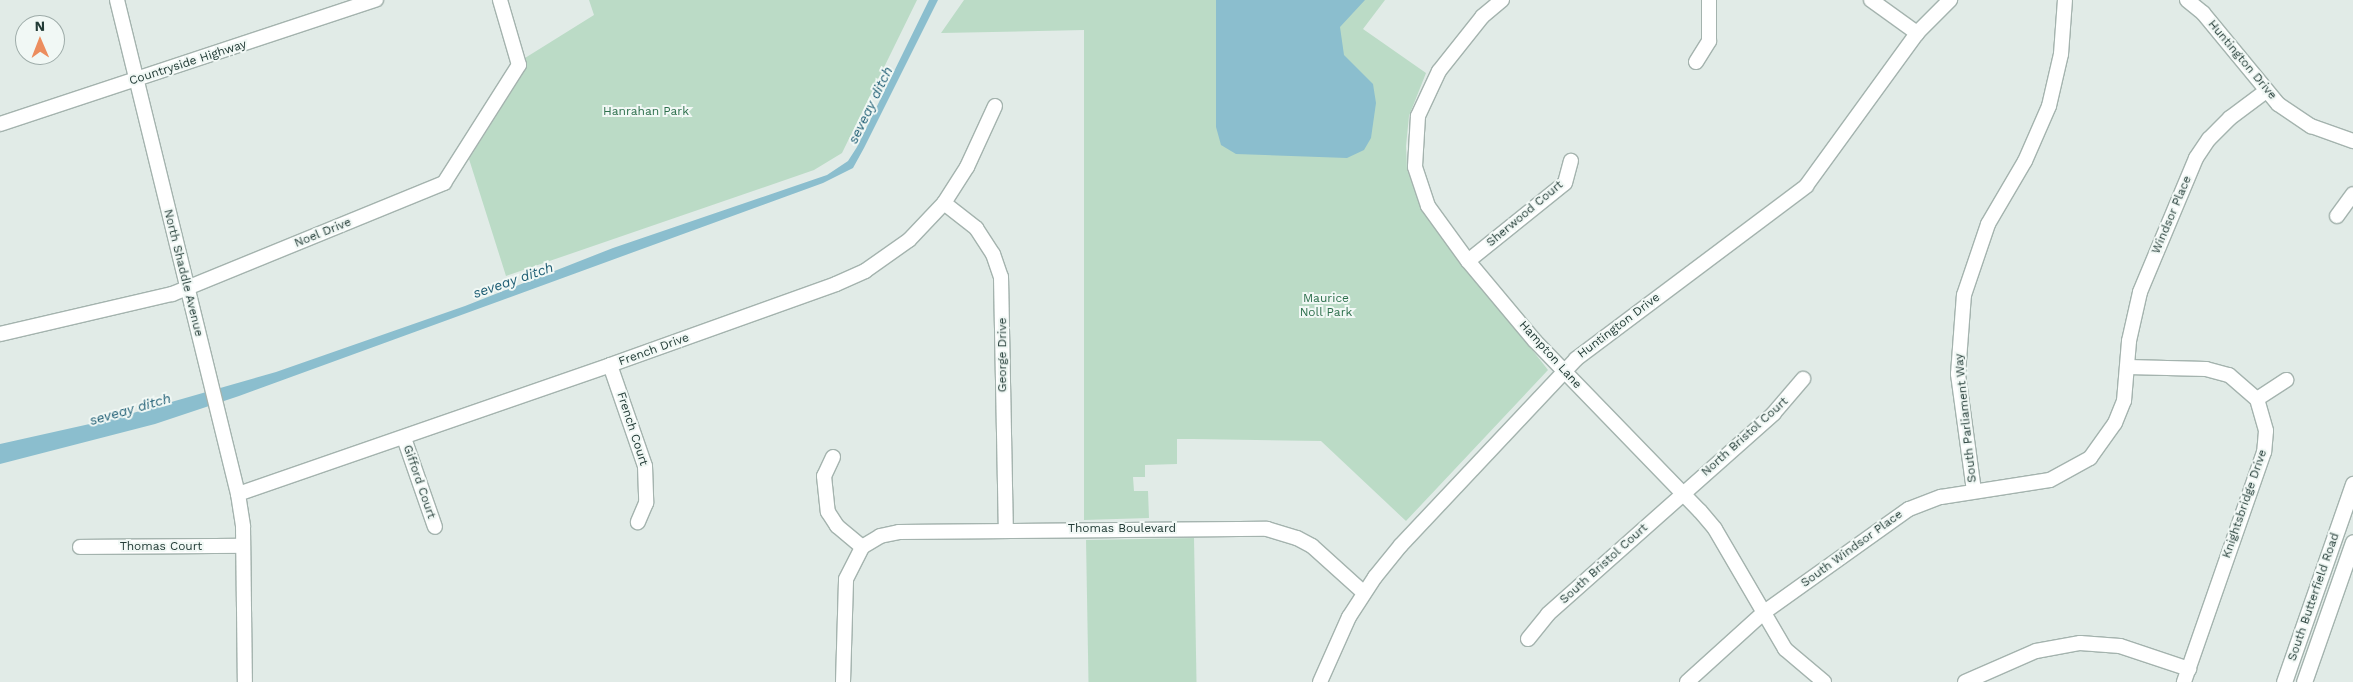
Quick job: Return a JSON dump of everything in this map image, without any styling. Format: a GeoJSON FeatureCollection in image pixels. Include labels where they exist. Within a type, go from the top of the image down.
{"type":"FeatureCollection","features":[{"type":"Feature","properties":{"kind":"main road","name":"South Butterfield Road"},"geometry":{"type":"LineString","coordinates":[[2284,682],[2353,484]]}},
{"type":"Feature","properties":{"kind":"main road","name":"South Butterfield Road"},"geometry":{"type":"LineString","coordinates":[[2304,682],[2353,542]]}},
{"type":"Feature","properties":{"kind":"street","name":"North Shaddle Avenue"},"geometry":{"type":"LineString","coordinates":[[117,0],[238,494],[242,546],[245,682]]}},
{"type":"Feature","properties":{"kind":"street","name":"Countryside Highway"},"geometry":{"type":"LineString","coordinates":[[0,124],[137,80],[349,4],[376,0]]}},
{"type":"Feature","properties":{"kind":"street","name":"Noel Drive"},"geometry":{"type":"LineString","coordinates":[[0,334],[172,294],[434,188],[448,179],[519,65],[500,0]]}},
{"type":"Feature","properties":{"kind":"street","name":"Hampton Lane"},"geometry":{"type":"LineString","coordinates":[[1502,0],[1482,17],[1439,71],[1429,88],[1415,135],[1416,167],[1428,206],[1468,261],[1563,372],[1684,492],[1715,529],[1785,649],[1824,682]]}},
{"type":"Feature","properties":{"kind":"street"},"geometry":{"type":"LineString","coordinates":[[1696,62],[1709,41],[1709,0]]}},
{"type":"Feature","properties":{"kind":"street"},"geometry":{"type":"LineString","coordinates":[[1871,0],[1917,33]]}},
{"type":"Feature","properties":{"kind":"street","name":"Huntington Drive"},"geometry":{"type":"LineString","coordinates":[[1320,682],[1350,617],[1364,593],[1401,545],[1563,372],[1599,340],[1806,186],[1917,33],[1950,0]]}},
{"type":"Feature","properties":{"kind":"street","name":"South Parliament Way"},"geometry":{"type":"LineString","coordinates":[[1974,491],[1958,374],[1958,348],[1964,295],[1986,229],[2025,161],[2049,106],[2061,54],[2065,0]]}},
{"type":"Feature","properties":{"kind":"street","name":"Huntington Drive"},"geometry":{"type":"LineString","coordinates":[[2188,0],[2203,13],[2266,91],[2292,115],[2311,126],[2353,141]]}},
{"type":"Feature","properties":{"kind":"street","name":"Windsor Place"},"geometry":{"type":"LineString","coordinates":[[2128,367],[2129,342],[2140,292],[2196,158],[2209,139],[2230,118],[2266,91]]}},
{"type":"Feature","properties":{"kind":"street","name":"French Drive"},"geometry":{"type":"LineString","coordinates":[[238,494],[610,366],[836,284],[865,271],[909,240],[944,203],[966,166],[995,106]]}},
{"type":"Feature","properties":{"kind":"street","name":"Sherwood Court"},"geometry":{"type":"LineString","coordinates":[[1468,261],[1564,183],[1571,161]]}},
{"type":"Feature","properties":{"kind":"street"},"geometry":{"type":"LineString","coordinates":[[2338,216],[2353,194]]}},
{"type":"Feature","properties":{"kind":"street","name":"George Drive"},"geometry":{"type":"LineString","coordinates":[[944,203],[976,228],[993,254],[1001,277],[1006,529]]}},
{"type":"Feature","properties":{"kind":"street","name":"French Court"},"geometry":{"type":"LineString","coordinates":[[610,366],[645,466],[646,503],[638,522]]}},
{"type":"Feature","properties":{"kind":"street"},"geometry":{"type":"LineString","coordinates":[[2128,367],[2215,371],[2240,382],[2257,399],[2286,380]]}},
{"type":"Feature","properties":{"kind":"street","name":"South Windsor Place"},"geometry":{"type":"LineString","coordinates":[[1687,682],[1763,613],[1909,509],[1941,496],[2050,480],[2082,464],[2102,444],[2115,424],[2124,401],[2128,367]]}},
{"type":"Feature","properties":{"kind":"street","name":"North Bristol Court"},"geometry":{"type":"LineString","coordinates":[[1684,492],[1774,413],[1803,379]]}},
{"type":"Feature","properties":{"kind":"street","name":"Knightsbridge Drive"},"geometry":{"type":"LineString","coordinates":[[2187,675],[2264,452],[2266,432],[2257,399]]}},
{"type":"Feature","properties":{"kind":"street","name":"Gifford Court"},"geometry":{"type":"LineString","coordinates":[[404,438],[435,527]]}},
{"type":"Feature","properties":{"kind":"street"},"geometry":{"type":"LineString","coordinates":[[833,457],[824,476],[828,512],[837,526],[862,547],[853,560],[844,590],[843,682]]}},
{"type":"Feature","properties":{"kind":"street","name":"South Bristol Court"},"geometry":{"type":"LineString","coordinates":[[1528,639],[1548,614],[1684,492]]}},
{"type":"Feature","properties":{"kind":"street","name":"Thomas Boulevard"},"geometry":{"type":"LineString","coordinates":[[862,547],[880,536],[898,532],[1006,529],[1267,529],[1297,538],[1312,546],[1364,593]]}},
{"type":"Feature","properties":{"kind":"street","name":"Thomas Court"},"geometry":{"type":"LineString","coordinates":[[80,547],[242,546]]}},
{"type":"Feature","properties":{"kind":"street"},"geometry":{"type":"LineString","coordinates":[[1965,682],[2036,651],[2080,643],[2120,646],[2187,675]]}},
{"type":"Feature","properties":{"kind":"green space","name":"Hanrahan Park"},"geometry":{"type":"Polygon","coordinates":[[[589,0],[917,0],[842,153],[814,170],[506,276],[469,159],[522,75],[525,58],[594,15],[589,0]]]}},
{"type":"Feature","properties":{"kind":"green space","name":"Maurice Noll Park"},"geometry":{"type":"Polygon","coordinates":[[[964,0],[1385,0],[1363,29],[1426,73],[1409,116],[1406,146],[1407,169],[1420,206],[1548,370],[1406,521],[1321,441],[1193,439],[1177,439],[1177,464],[1145,465],[1145,477],[1133,477],[1134,491],[1148,491],[1149,518],[1084,520],[1084,30],[941,33],[964,0]]]}},
{"type":"Feature","properties":{"kind":"green space"},"geometry":{"type":"Polygon","coordinates":[[[1194,538],[1197,682],[1088,682],[1086,540],[1194,538]]]}},
{"type":"Feature","properties":{"kind":"water"},"geometry":{"type":"Polygon","coordinates":[[[929,0],[938,0],[853,168],[823,183],[239,396],[155,424],[0,464],[0,444],[112,419],[276,372],[465,306],[613,248],[827,175],[848,161],[857,147],[929,0]]]}},
{"type":"Feature","properties":{"kind":"water"},"geometry":{"type":"Polygon","coordinates":[[[1216,0],[1365,0],[1340,27],[1344,55],[1373,84],[1376,103],[1371,138],[1364,150],[1347,158],[1236,154],[1221,145],[1216,127],[1216,0]]]}},
{"type":"Feature","properties":{"kind":"water label","name":"seveay ditch"},"geometry":{"type":"Point","coordinates":[870,105]}},
{"type":"Feature","properties":{"kind":"water label","name":"seveay ditch"},"geometry":{"type":"Point","coordinates":[513,280]}},
{"type":"Feature","properties":{"kind":"water label","name":"seveay ditch"},"geometry":{"type":"Point","coordinates":[130,409]}}]}
